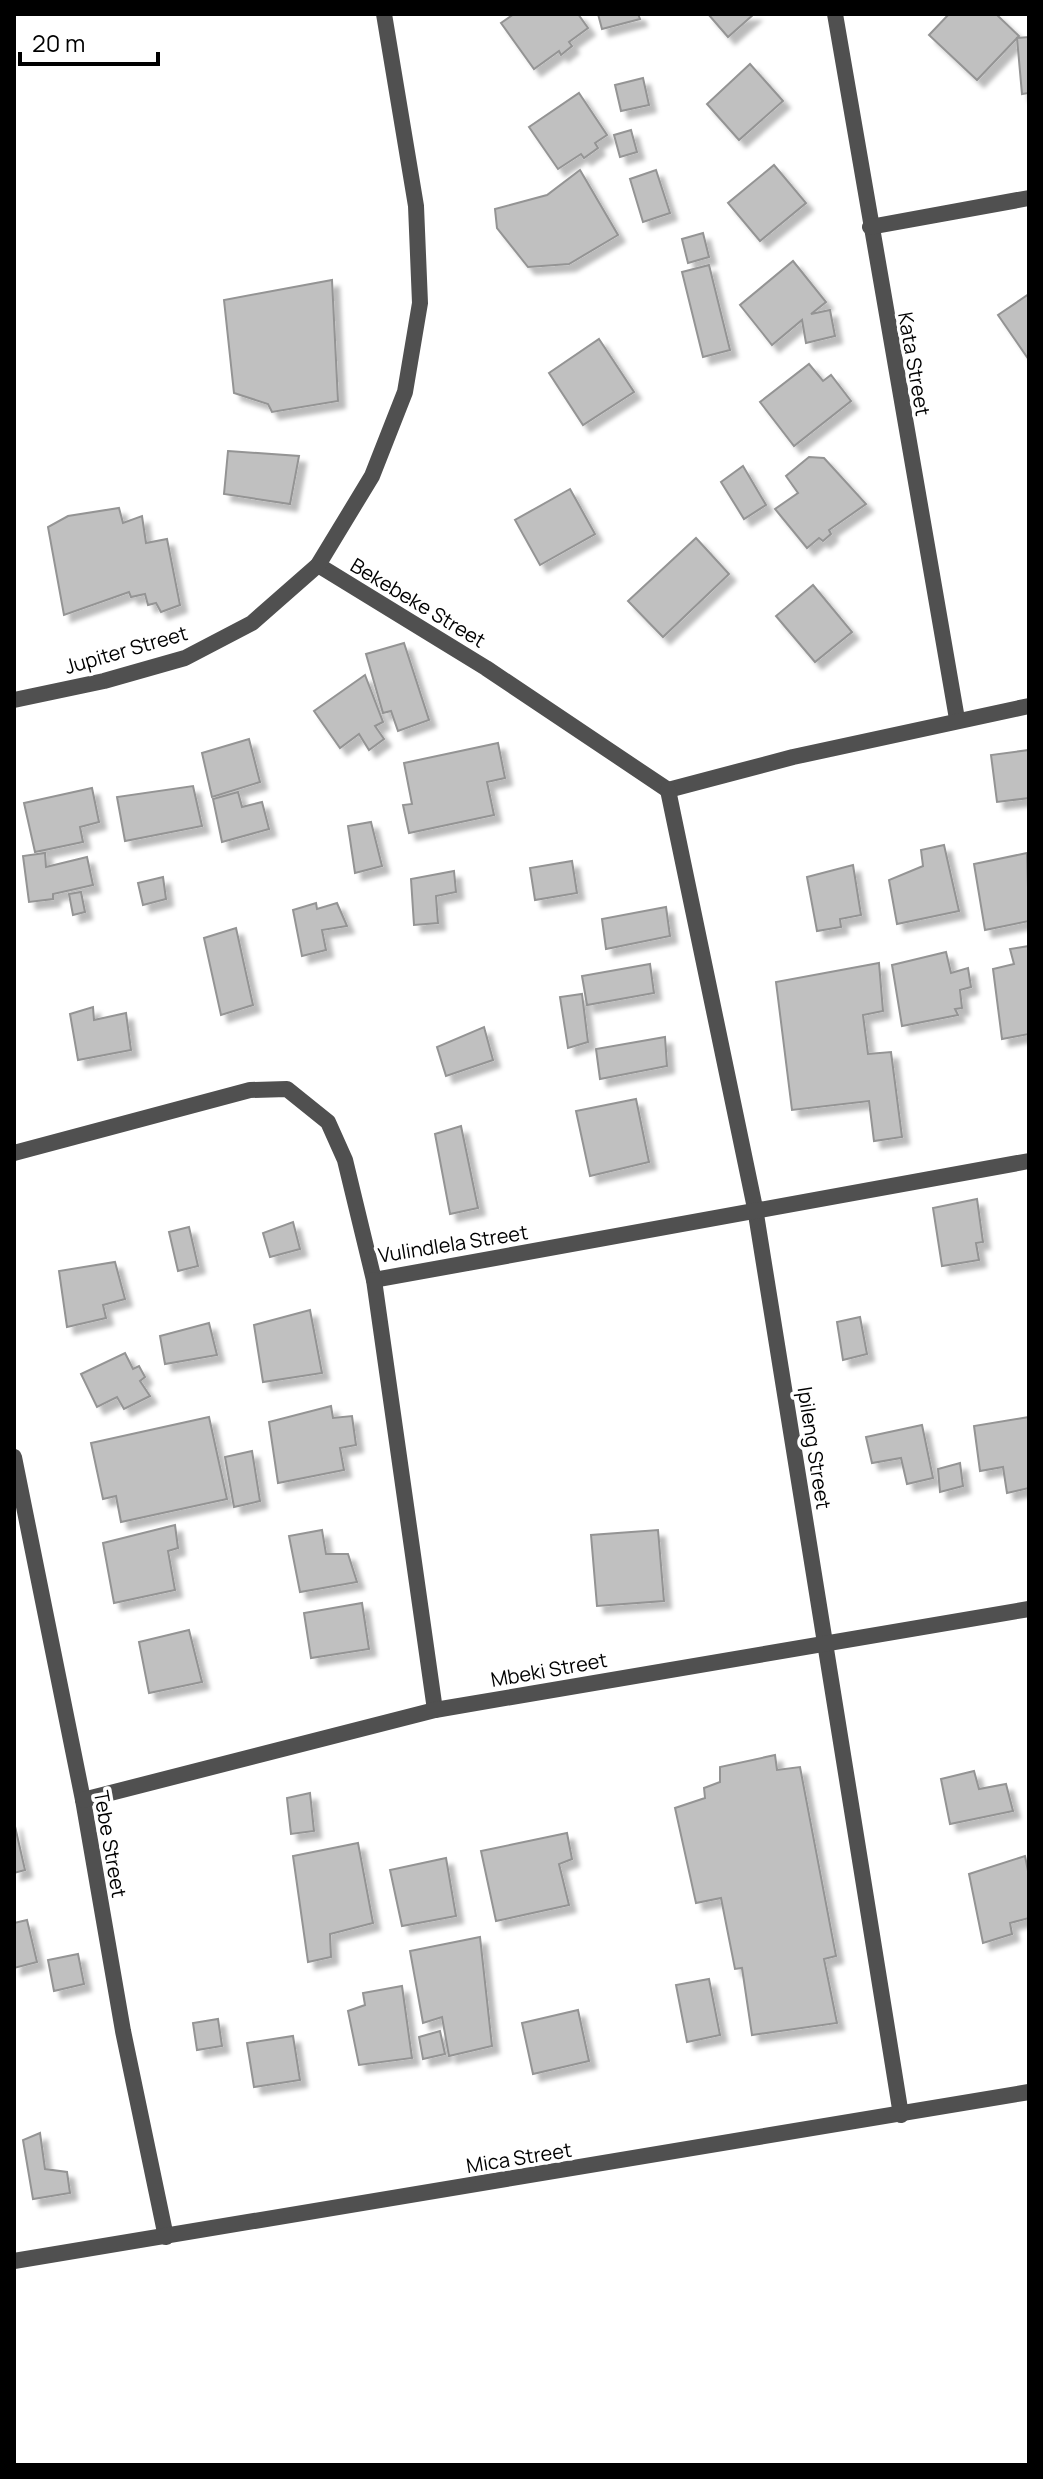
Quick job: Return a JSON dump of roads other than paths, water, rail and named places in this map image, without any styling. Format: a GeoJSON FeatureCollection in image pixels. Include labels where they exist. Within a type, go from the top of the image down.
{"type":"FeatureCollection","features":[{"type":"Feature","properties":{"kind":"street","name":"Bekebeke Street"},"geometry":{"type":"LineString","coordinates":[[384,14],[416,206],[420,303],[405,392],[372,476],[318,565],[486,668],[668,790]]}},
{"type":"Feature","properties":{"kind":"street","name":"Kata Street"},"geometry":{"type":"LineString","coordinates":[[835,14],[957,719]]}},
{"type":"Feature","properties":{"kind":"street"},"geometry":{"type":"LineString","coordinates":[[870,227],[1029,198]]}},
{"type":"Feature","properties":{"kind":"street","name":"Jupiter Street"},"geometry":{"type":"LineString","coordinates":[[14,700],[104,681],[185,658],[252,623],[318,565]]}},
{"type":"Feature","properties":{"kind":"street"},"geometry":{"type":"LineString","coordinates":[[668,790],[957,719],[1029,706]]}},
{"type":"Feature","properties":{"kind":"street","name":"Ipileng Street"},"geometry":{"type":"LineString","coordinates":[[668,790],[755,1208],[901,2115]]}},
{"type":"Feature","properties":{"kind":"street","name":"Vulindlela Street"},"geometry":{"type":"LineString","coordinates":[[14,1153],[250,1090],[287,1089],[328,1122],[339,1147],[374,1280],[755,1208],[1029,1161]]}},
{"type":"Feature","properties":{"kind":"street"},"geometry":{"type":"LineString","coordinates":[[374,1280],[435,1710]]}},
{"type":"Feature","properties":{"kind":"street","name":"Tebe Street"},"geometry":{"type":"LineString","coordinates":[[14,1457],[83,1800],[123,2031],[166,2237]]}},
{"type":"Feature","properties":{"kind":"street","name":"Mbeki Street"},"geometry":{"type":"LineString","coordinates":[[83,1800],[435,1710],[1029,1609]]}},
{"type":"Feature","properties":{"kind":"street","name":"Mica Street"},"geometry":{"type":"LineString","coordinates":[[14,2261],[1029,2092]]}}]}
